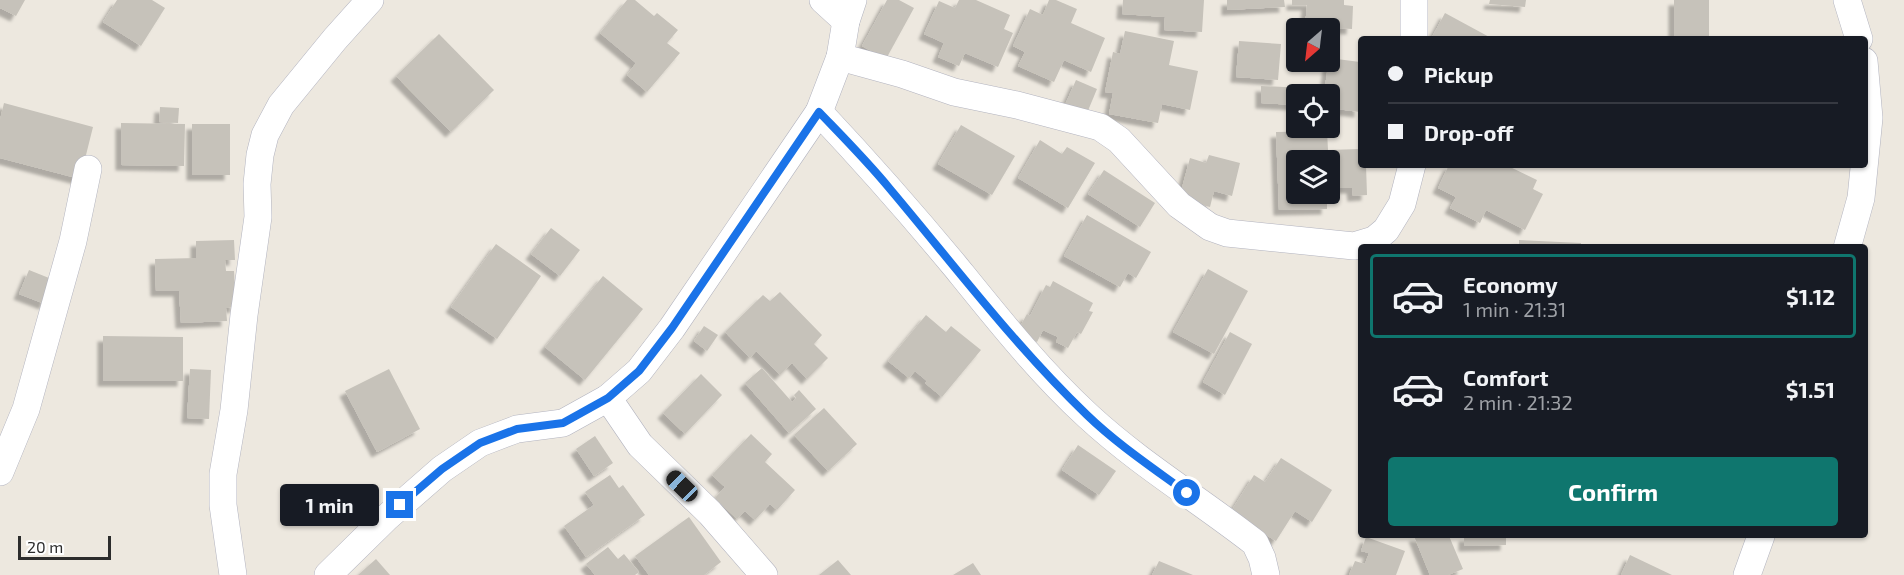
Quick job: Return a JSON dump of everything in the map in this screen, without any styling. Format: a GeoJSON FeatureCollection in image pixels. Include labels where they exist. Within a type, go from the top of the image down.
{"type":"FeatureCollection","features":[{"type":"Feature","properties":{"kind":"street"},"geometry":{"type":"LineString","coordinates":[[233,575],[223,505],[223,474],[234,410],[258,217],[257,184],[260,155],[265,135],[281,105],[370,0]]}},
{"type":"Feature","properties":{"kind":"street"},"geometry":{"type":"LineString","coordinates":[[328,575],[386,518],[442,469],[480,443],[517,429],[563,423],[608,398],[639,371],[672,328],[819,112],[840,57],[850,11],[823,0]]}},
{"type":"Feature","properties":{"kind":"street"},"geometry":{"type":"LineString","coordinates":[[1414,0],[1414,36]]}},
{"type":"Feature","properties":{"kind":"street"},"geometry":{"type":"LineString","coordinates":[[1847,0],[1858,36]]}},
{"type":"Feature","properties":{"kind":"street"},"geometry":{"type":"LineString","coordinates":[[840,57],[902,74],[954,92],[1017,105],[1100,128],[1119,140],[1179,205],[1209,227],[1227,233],[1357,249]]}},
{"type":"Feature","properties":{"kind":"street"},"geometry":{"type":"LineString","coordinates":[[1868,107],[1868,128]]}},
{"type":"Feature","properties":{"kind":"street"},"geometry":{"type":"LineString","coordinates":[[819,112],[888,186],[1054,384],[1135,455],[1255,543],[1266,575]]}},
{"type":"Feature","properties":{"kind":"street"},"geometry":{"type":"LineString","coordinates":[[1366,244],[1386,230],[1402,204],[1411,168]]}},
{"type":"Feature","properties":{"kind":"street"},"geometry":{"type":"LineString","coordinates":[[1848,244],[1861,198],[1864,168]]}},
{"type":"Feature","properties":{"kind":"street"},"geometry":{"type":"LineString","coordinates":[[0,472],[26,409],[73,241],[88,169]]}},
{"type":"Feature","properties":{"kind":"street"},"geometry":{"type":"LineString","coordinates":[[608,398],[640,445],[710,513],[764,575]]}},
{"type":"Feature","properties":{"kind":"street"},"geometry":{"type":"LineString","coordinates":[[1747,575],[1760,538]]}},
{"type":"Feature","properties":{"kind":"building"},"geometry":{"type":"Polygon","coordinates":[[[0,0],[25,0],[16,16],[0,8],[0,0]]]}},
{"type":"Feature","properties":{"kind":"building"},"geometry":{"type":"Polygon","coordinates":[[[117,0],[152,0],[165,8],[141,46],[103,22],[117,0]]]}},
{"type":"Feature","properties":{"kind":"building"},"geometry":{"type":"Polygon","coordinates":[[[627,0],[635,0],[654,16],[657,13],[678,30],[667,43],[680,53],[647,92],[627,75],[636,63],[600,33],[627,0]]]}},
{"type":"Feature","properties":{"kind":"building"},"geometry":{"type":"Polygon","coordinates":[[[887,0],[899,0],[914,8],[886,59],[862,46],[887,0]]]}},
{"type":"Feature","properties":{"kind":"building"},"geometry":{"type":"Polygon","coordinates":[[[959,0],[976,0],[1010,15],[1004,29],[1013,33],[998,67],[965,53],[959,66],[938,57],[944,43],[924,34],[939,1],[955,8],[959,0]]]}},
{"type":"Feature","properties":{"kind":"building"},"geometry":{"type":"Polygon","coordinates":[[[1049,0],[1056,0],[1077,9],[1071,23],[1105,38],[1091,72],[1064,60],[1054,82],[1018,66],[1025,52],[1013,46],[1030,9],[1043,15],[1049,0]]]}},
{"type":"Feature","properties":{"kind":"building"},"geometry":{"type":"Polygon","coordinates":[[[1123,0],[1204,0],[1202,32],[1164,30],[1165,17],[1122,14],[1123,0]]]}},
{"type":"Feature","properties":{"kind":"building"},"geometry":{"type":"Polygon","coordinates":[[[1227,0],[1284,0],[1285,7],[1227,10],[1227,0]]]}},
{"type":"Feature","properties":{"kind":"building"},"geometry":{"type":"Polygon","coordinates":[[[1292,0],[1344,0],[1344,5],[1353,6],[1352,29],[1340,28],[1340,18],[1306,18],[1307,5],[1292,5],[1292,0]]]}},
{"type":"Feature","properties":{"kind":"building"},"geometry":{"type":"Polygon","coordinates":[[[1490,0],[1526,0],[1525,7],[1489,4],[1490,0]]]}},
{"type":"Feature","properties":{"kind":"building"},"geometry":{"type":"Polygon","coordinates":[[[1674,0],[1709,0],[1709,36],[1674,36],[1674,0]]]}},
{"type":"Feature","properties":{"kind":"building"},"geometry":{"type":"Polygon","coordinates":[[[1445,13],[1487,36],[1433,36],[1445,13]]]}},
{"type":"Feature","properties":{"kind":"building"},"geometry":{"type":"Polygon","coordinates":[[[1125,31],[1174,41],[1169,65],[1198,71],[1190,110],[1162,104],[1158,123],[1109,114],[1113,93],[1105,92],[1113,52],[1120,54],[1125,31]]]}},
{"type":"Feature","properties":{"kind":"building"},"geometry":{"type":"Polygon","coordinates":[[[439,34],[494,90],[451,132],[396,76],[439,34]]]}},
{"type":"Feature","properties":{"kind":"building"},"geometry":{"type":"Polygon","coordinates":[[[1239,41],[1281,44],[1278,80],[1236,77],[1239,41]]]}},
{"type":"Feature","properties":{"kind":"building"},"geometry":{"type":"Polygon","coordinates":[[[1340,59],[1358,62],[1358,112],[1340,109],[1340,84],[1325,84],[1327,72],[1340,72],[1340,59]]]}},
{"type":"Feature","properties":{"kind":"building"},"geometry":{"type":"Polygon","coordinates":[[[1076,80],[1097,89],[1087,113],[1065,105],[1076,80]]]}},
{"type":"Feature","properties":{"kind":"building"},"geometry":{"type":"Polygon","coordinates":[[[1261,86],[1286,87],[1286,104],[1261,103],[1261,86]]]}},
{"type":"Feature","properties":{"kind":"building"},"geometry":{"type":"Polygon","coordinates":[[[4,103],[93,127],[80,179],[0,158],[0,120],[4,103]]]}},
{"type":"Feature","properties":{"kind":"building"},"geometry":{"type":"Polygon","coordinates":[[[160,107],[179,108],[178,123],[159,122],[160,107]]]}},
{"type":"Feature","properties":{"kind":"building"},"geometry":{"type":"Polygon","coordinates":[[[121,123],[185,124],[184,166],[121,165],[121,123]]]}},
{"type":"Feature","properties":{"kind":"building"},"geometry":{"type":"Polygon","coordinates":[[[192,124],[230,124],[230,175],[192,175],[192,124]]]}},
{"type":"Feature","properties":{"kind":"building"},"geometry":{"type":"Polygon","coordinates":[[[961,125],[1015,156],[992,195],[938,164],[961,125]]]}},
{"type":"Feature","properties":{"kind":"building"},"geometry":{"type":"Polygon","coordinates":[[[1276,132],[1286,132],[1286,138],[1327,138],[1328,150],[1286,150],[1286,204],[1327,204],[1327,209],[1279,210],[1276,132]]]}},
{"type":"Feature","properties":{"kind":"building"},"geometry":{"type":"Polygon","coordinates":[[[1040,140],[1062,154],[1067,147],[1095,163],[1068,208],[1018,178],[1040,140]]]}},
{"type":"Feature","properties":{"kind":"building"},"geometry":{"type":"Polygon","coordinates":[[[1358,149],[1358,168],[1366,168],[1367,195],[1353,196],[1352,188],[1340,188],[1340,150],[1328,150],[1358,149]]]}},
{"type":"Feature","properties":{"kind":"building"},"geometry":{"type":"Polygon","coordinates":[[[1209,155],[1240,163],[1232,196],[1214,191],[1210,207],[1179,199],[1190,158],[1206,163],[1209,155]]]}},
{"type":"Feature","properties":{"kind":"building"},"geometry":{"type":"Polygon","coordinates":[[[1448,168],[1512,168],[1537,180],[1533,189],[1543,194],[1525,230],[1486,210],[1480,223],[1450,208],[1456,197],[1438,188],[1448,168]]]}},
{"type":"Feature","properties":{"kind":"building"},"geometry":{"type":"Polygon","coordinates":[[[1104,170],[1155,203],[1140,227],[1088,194],[1104,170]]]}},
{"type":"Feature","properties":{"kind":"building"},"geometry":{"type":"Polygon","coordinates":[[[1087,215],[1151,252],[1136,278],[1128,273],[1120,287],[1064,256],[1087,215]]]}},
{"type":"Feature","properties":{"kind":"building"},"geometry":{"type":"Polygon","coordinates":[[[551,228],[580,250],[560,276],[531,254],[551,228]]]}},
{"type":"Feature","properties":{"kind":"building"},"geometry":{"type":"Polygon","coordinates":[[[234,240],[235,260],[225,260],[226,271],[234,271],[236,307],[226,308],[227,321],[181,323],[179,291],[156,291],[155,259],[196,258],[196,241],[234,240]]]}},
{"type":"Feature","properties":{"kind":"building"},"geometry":{"type":"Polygon","coordinates":[[[1519,240],[1581,243],[1581,244],[1519,244],[1519,240]]]}},
{"type":"Feature","properties":{"kind":"building"},"geometry":{"type":"Polygon","coordinates":[[[496,244],[541,276],[497,339],[451,307],[496,244]]]}},
{"type":"Feature","properties":{"kind":"building"},"geometry":{"type":"Polygon","coordinates":[[[1208,269],[1248,291],[1214,354],[1173,332],[1208,269]]]}},
{"type":"Feature","properties":{"kind":"building"},"geometry":{"type":"Polygon","coordinates":[[[29,270],[54,280],[45,304],[19,294],[29,270]]]}},
{"type":"Feature","properties":{"kind":"building"},"geometry":{"type":"Polygon","coordinates":[[[603,276],[643,309],[585,380],[545,347],[603,276]]]}},
{"type":"Feature","properties":{"kind":"building"},"geometry":{"type":"Polygon","coordinates":[[[1053,281],[1093,303],[1089,311],[1093,312],[1081,334],[1077,332],[1068,348],[1056,342],[1058,337],[1043,330],[1037,342],[1017,332],[1027,314],[1030,316],[1046,285],[1050,287],[1053,281]]]}},
{"type":"Feature","properties":{"kind":"building"},"geometry":{"type":"Polygon","coordinates":[[[780,292],[822,335],[814,344],[828,358],[807,379],[792,363],[780,375],[756,351],[750,358],[725,332],[763,295],[770,301],[780,292]]]}},
{"type":"Feature","properties":{"kind":"building"},"geometry":{"type":"Polygon","coordinates":[[[926,315],[946,332],[951,326],[981,350],[942,397],[915,371],[909,378],[888,361],[926,315]]]}},
{"type":"Feature","properties":{"kind":"building"},"geometry":{"type":"Polygon","coordinates":[[[704,326],[718,335],[707,351],[694,341],[704,326]]]}},
{"type":"Feature","properties":{"kind":"building"},"geometry":{"type":"Polygon","coordinates":[[[1230,332],[1252,344],[1225,395],[1203,382],[1230,332]]]}},
{"type":"Feature","properties":{"kind":"building"},"geometry":{"type":"Polygon","coordinates":[[[103,336],[183,337],[183,381],[103,381],[103,336]]]}},
{"type":"Feature","properties":{"kind":"building"},"geometry":{"type":"Polygon","coordinates":[[[762,368],[792,402],[799,390],[816,409],[789,433],[745,383],[762,368]]]}},
{"type":"Feature","properties":{"kind":"building"},"geometry":{"type":"Polygon","coordinates":[[[190,369],[211,370],[209,419],[187,418],[190,369]]]}},
{"type":"Feature","properties":{"kind":"building"},"geometry":{"type":"Polygon","coordinates":[[[389,369],[420,429],[377,452],[345,391],[389,369]]]}},
{"type":"Feature","properties":{"kind":"building"},"geometry":{"type":"Polygon","coordinates":[[[701,374],[722,395],[685,434],[663,413],[701,374]]]}},
{"type":"Feature","properties":{"kind":"building"},"geometry":{"type":"Polygon","coordinates":[[[824,408],[857,444],[828,471],[794,435],[824,408]]]}},
{"type":"Feature","properties":{"kind":"building"},"geometry":{"type":"Polygon","coordinates":[[[751,434],[772,454],[765,462],[795,490],[777,510],[770,504],[755,520],[745,511],[737,519],[715,498],[725,487],[712,475],[751,434]]]}},
{"type":"Feature","properties":{"kind":"building"},"geometry":{"type":"Polygon","coordinates":[[[595,436],[613,463],[594,476],[576,449],[595,436]]]}},
{"type":"Feature","properties":{"kind":"building"},"geometry":{"type":"Polygon","coordinates":[[[1078,445],[1116,471],[1099,495],[1062,470],[1078,445]]]}},
{"type":"Feature","properties":{"kind":"building"},"geometry":{"type":"Polygon","coordinates":[[[1281,458],[1332,490],[1312,522],[1295,511],[1276,541],[1230,513],[1254,475],[1265,482],[1281,458]]]}},
{"type":"Feature","properties":{"kind":"building"},"geometry":{"type":"Polygon","coordinates":[[[610,475],[619,488],[623,485],[645,515],[586,557],[564,526],[594,505],[585,492],[610,475]]]}},
{"type":"Feature","properties":{"kind":"building"},"geometry":{"type":"Polygon","coordinates":[[[689,517],[721,562],[704,575],[649,575],[635,556],[689,517]]]}},
{"type":"Feature","properties":{"kind":"building"},"geometry":{"type":"Polygon","coordinates":[[[1366,538],[1369,538],[1405,551],[1396,575],[1349,575],[1355,561],[1365,564],[1369,553],[1361,551],[1366,538]]]}},
{"type":"Feature","properties":{"kind":"building"},"geometry":{"type":"Polygon","coordinates":[[[1415,538],[1450,538],[1463,569],[1448,575],[1430,575],[1415,538]]]}},
{"type":"Feature","properties":{"kind":"building"},"geometry":{"type":"Polygon","coordinates":[[[1464,538],[1506,538],[1506,545],[1464,546],[1464,538]]]}},
{"type":"Feature","properties":{"kind":"building"},"geometry":{"type":"Polygon","coordinates":[[[608,547],[618,559],[624,554],[639,572],[635,575],[595,575],[586,564],[608,547]]]}},
{"type":"Feature","properties":{"kind":"building"},"geometry":{"type":"Polygon","coordinates":[[[1630,555],[1672,575],[1621,575],[1630,555]]]}},
{"type":"Feature","properties":{"kind":"building"},"geometry":{"type":"Polygon","coordinates":[[[376,559],[390,575],[358,575],[376,559]]]}},
{"type":"Feature","properties":{"kind":"building"},"geometry":{"type":"Polygon","coordinates":[[[838,560],[851,575],[819,575],[838,560]]]}},
{"type":"Feature","properties":{"kind":"building"},"geometry":{"type":"Polygon","coordinates":[[[1159,561],[1193,575],[1152,575],[1159,561]]]}},
{"type":"Feature","properties":{"kind":"building"},"geometry":{"type":"Polygon","coordinates":[[[973,563],[981,575],[953,575],[973,563]]]}},
{"type":"Feature","properties":{"kind":"route"},"geometry":{"type":"LineString","coordinates":[[400,505],[442,469],[480,443],[517,429],[563,423],[608,398],[639,371],[672,328],[819,112],[888,186],[1054,384],[1135,455],[1187,493]]}}]}
